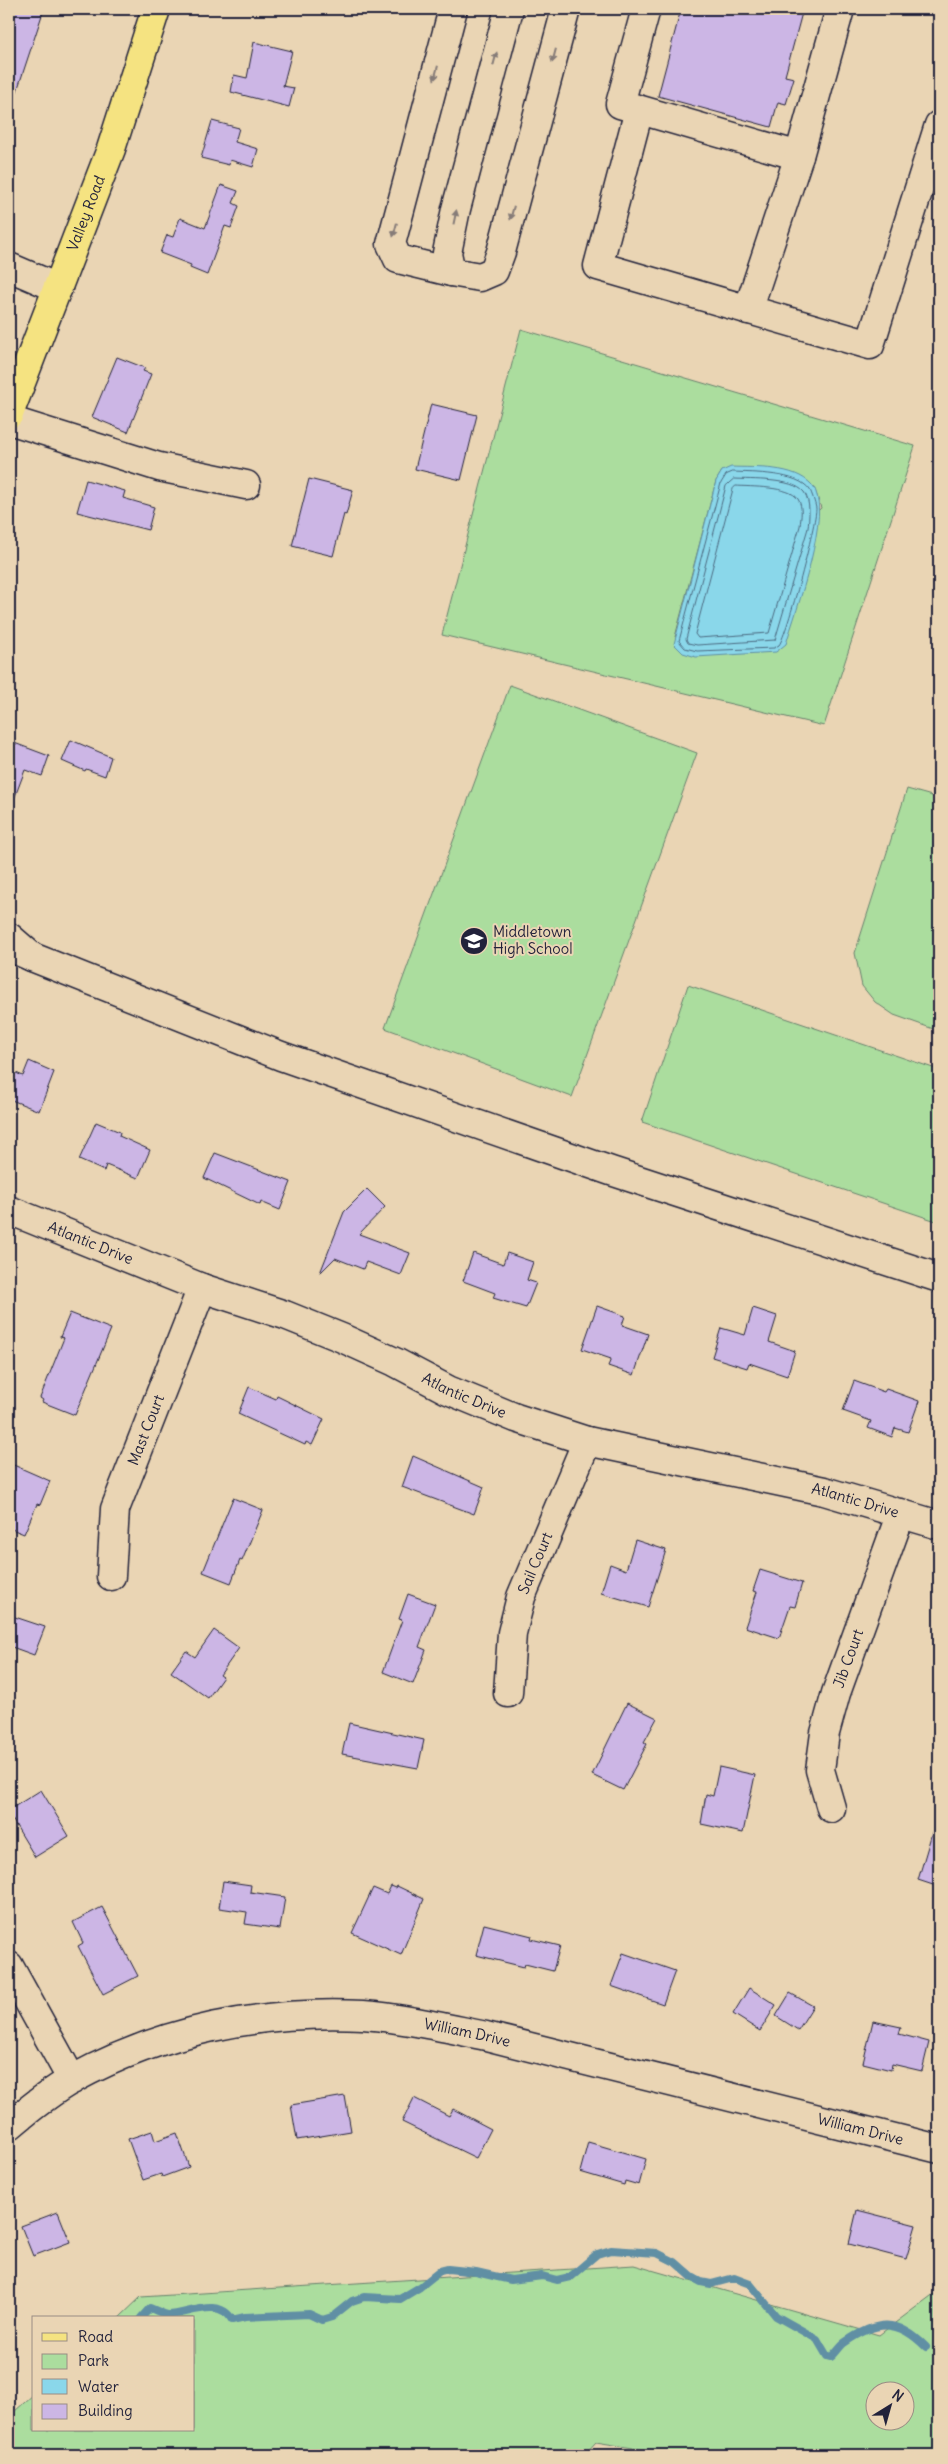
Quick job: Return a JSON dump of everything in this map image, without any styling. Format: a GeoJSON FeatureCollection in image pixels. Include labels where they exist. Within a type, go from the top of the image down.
{"type":"FeatureCollection","features":[{"type":"Feature","properties":{"kind":"main road","name":"Valley Road"},"geometry":{"type":"LineString","coordinates":[[9,414],[111,149],[156,9]]}},
{"type":"Feature","properties":{"kind":"street"},"geometry":{"type":"LineString","coordinates":[[453,9],[392,244],[398,259],[480,277],[494,271],[501,252],[566,9]]}},
{"type":"Feature","properties":{"kind":"street"},"geometry":{"type":"LineString","coordinates":[[451,272],[447,253],[456,209],[509,9]]}},
{"type":"Feature","properties":{"kind":"street"},"geometry":{"type":"LineString","coordinates":[[646,9],[620,104],[799,156]]}},
{"type":"Feature","properties":{"kind":"street"},"geometry":{"type":"LineString","coordinates":[[748,310],[799,156],[840,9]]}},
{"type":"Feature","properties":{"kind":"street"},"geometry":{"type":"LineString","coordinates":[[639,110],[598,266],[870,345],[939,125]]}},
{"type":"Feature","properties":{"kind":"street"},"geometry":{"type":"LineString","coordinates":[[9,268],[58,288]]}},
{"type":"Feature","properties":{"kind":"street"},"geometry":{"type":"LineString","coordinates":[[9,420],[158,467],[246,485]]}},
{"type":"Feature","properties":{"kind":"street"},"geometry":{"type":"LineString","coordinates":[[9,937],[21,952],[281,1056],[611,1171],[939,1278]]}},
{"type":"Feature","properties":{"kind":"street","name":"Atlantic Drive"},"geometry":{"type":"LineString","coordinates":[[9,1210],[202,1288],[285,1315],[360,1346],[448,1390],[499,1411],[587,1441],[824,1491],[939,1525]]}},
{"type":"Feature","properties":{"kind":"street","name":"Mast Court"},"geometry":{"type":"LineString","coordinates":[[110,1576],[115,1509],[202,1288]]}},
{"type":"Feature","properties":{"kind":"street","name":"Sail Court"},"geometry":{"type":"LineString","coordinates":[[508,1693],[512,1634],[521,1597],[587,1441]]}},
{"type":"Feature","properties":{"kind":"street","name":"Jib Court"},"geometry":{"type":"LineString","coordinates":[[831,1808],[820,1770],[825,1733],[836,1693],[901,1513]]}},
{"type":"Feature","properties":{"kind":"street"},"geometry":{"type":"LineString","coordinates":[[9,1966],[72,2080]]}},
{"type":"Feature","properties":{"kind":"street","name":"William Drive"},"geometry":{"type":"LineString","coordinates":[[9,2126],[45,2097],[72,2080],[126,2053],[186,2032],[262,2018],[363,2015],[426,2024],[486,2036],[939,2149]]}},
{"type":"Feature","properties":{"kind":"green space"},"geometry":{"type":"Polygon","coordinates":[[[521,329],[915,446],[824,726],[442,635],[521,329]],[[722,471],[716,481],[675,637],[821,508],[814,487],[809,482],[722,471]]]}},
{"type":"Feature","properties":{"kind":"green space"},"geometry":{"type":"Polygon","coordinates":[[[510,685],[697,753],[572,1097],[385,1028],[510,685]]]}},
{"type":"Feature","properties":{"kind":"green space"},"geometry":{"type":"Polygon","coordinates":[[[907,789],[939,798],[939,1031],[894,1015],[875,1002],[862,986],[855,953],[907,789]]]}},
{"type":"Feature","properties":{"kind":"green space"},"geometry":{"type":"Polygon","coordinates":[[[688,985],[939,1070],[939,1222],[642,1122],[688,985]]]}},
{"type":"Feature","properties":{"kind":"green space"},"geometry":{"type":"Polygon","coordinates":[[[634,2265],[879,2335],[939,2290],[939,2455],[676,2455],[596,2442],[584,2455],[9,2455],[9,2414],[32,2396],[32,2432],[195,2432],[195,2316],[121,2316],[141,2297],[634,2265]]]}},
{"type":"Feature","properties":{"kind":"water"},"geometry":{"type":"Polygon","coordinates":[[[731,467],[785,471],[795,474],[812,485],[818,497],[816,538],[811,562],[786,644],[776,652],[696,657],[683,653],[674,644],[716,481],[722,471],[731,467]]]}},
{"type":"Feature","properties":{"kind":"building"},"geometry":{"type":"Polygon","coordinates":[[[9,9],[44,9],[13,103],[9,103],[9,9]]]}},
{"type":"Feature","properties":{"kind":"building"},"geometry":{"type":"Polygon","coordinates":[[[681,9],[803,9],[785,76],[794,78],[786,104],[778,102],[771,127],[658,96],[681,9]]]}},
{"type":"Feature","properties":{"kind":"building"},"geometry":{"type":"Polygon","coordinates":[[[254,42],[292,51],[283,86],[294,88],[289,107],[231,92],[234,75],[247,78],[254,42]]]}},
{"type":"Feature","properties":{"kind":"building"},"geometry":{"type":"Polygon","coordinates":[[[212,121],[239,128],[235,142],[258,149],[253,167],[230,160],[229,165],[201,158],[212,121]]]}},
{"type":"Feature","properties":{"kind":"building"},"geometry":{"type":"Polygon","coordinates":[[[221,185],[238,191],[233,203],[239,206],[231,228],[225,226],[207,275],[190,268],[191,265],[160,253],[167,235],[173,237],[180,218],[205,228],[221,185]]]}},
{"type":"Feature","properties":{"kind":"building"},"geometry":{"type":"Polygon","coordinates":[[[117,357],[145,368],[143,371],[151,374],[128,432],[92,417],[117,357]]]}},
{"type":"Feature","properties":{"kind":"building"},"geometry":{"type":"Polygon","coordinates":[[[431,404],[477,415],[461,480],[415,469],[431,404]]]}},
{"type":"Feature","properties":{"kind":"building"},"geometry":{"type":"Polygon","coordinates":[[[309,479],[353,490],[346,515],[344,514],[333,556],[292,546],[309,479]]]}},
{"type":"Feature","properties":{"kind":"building"},"geometry":{"type":"Polygon","coordinates":[[[86,480],[125,491],[123,498],[154,507],[148,530],[77,512],[86,480]]]}},
{"type":"Feature","properties":{"kind":"building"},"geometry":{"type":"Polygon","coordinates":[[[71,740],[111,757],[105,776],[86,769],[85,771],[62,761],[71,740]]]}},
{"type":"Feature","properties":{"kind":"building"},"geometry":{"type":"Polygon","coordinates":[[[9,741],[49,756],[42,776],[25,770],[11,807],[9,807],[9,741]]]}},
{"type":"Feature","properties":{"kind":"building"},"geometry":{"type":"Polygon","coordinates":[[[29,1061],[54,1072],[39,1111],[9,1099],[9,1070],[23,1076],[29,1061]]]}},
{"type":"Feature","properties":{"kind":"building"},"geometry":{"type":"Polygon","coordinates":[[[96,1122],[120,1132],[119,1136],[150,1150],[138,1178],[106,1165],[104,1171],[79,1160],[96,1122]]]}},
{"type":"Feature","properties":{"kind":"building"},"geometry":{"type":"Polygon","coordinates":[[[215,1153],[291,1182],[280,1210],[261,1202],[260,1205],[204,1178],[215,1153]]]}},
{"type":"Feature","properties":{"kind":"building"},"geometry":{"type":"Polygon","coordinates":[[[367,1189],[385,1207],[359,1234],[410,1253],[401,1275],[366,1262],[363,1269],[335,1258],[320,1273],[344,1212],[367,1189]]]}},
{"type":"Feature","properties":{"kind":"building"},"geometry":{"type":"Polygon","coordinates":[[[473,1253],[503,1264],[507,1253],[533,1262],[527,1280],[536,1283],[526,1308],[493,1298],[495,1293],[463,1281],[473,1253]]]}},
{"type":"Feature","properties":{"kind":"building"},"geometry":{"type":"Polygon","coordinates":[[[597,1306],[625,1316],[622,1325],[648,1334],[634,1375],[608,1366],[611,1359],[582,1349],[597,1306]]]}},
{"type":"Feature","properties":{"kind":"building"},"geometry":{"type":"Polygon","coordinates":[[[753,1308],[777,1316],[769,1342],[795,1351],[787,1376],[749,1363],[747,1368],[712,1357],[721,1328],[745,1335],[753,1308]]]}},
{"type":"Feature","properties":{"kind":"building"},"geometry":{"type":"Polygon","coordinates":[[[70,1313],[111,1329],[75,1415],[42,1402],[43,1400],[40,1398],[64,1338],[60,1337],[70,1313]]]}},
{"type":"Feature","properties":{"kind":"building"},"geometry":{"type":"Polygon","coordinates":[[[854,1381],[884,1392],[886,1389],[919,1401],[908,1432],[895,1428],[892,1437],[868,1428],[871,1421],[843,1411],[854,1381]]]}},
{"type":"Feature","properties":{"kind":"building"},"geometry":{"type":"Polygon","coordinates":[[[249,1387],[276,1399],[277,1396],[324,1419],[312,1445],[306,1442],[305,1445],[238,1414],[249,1387]]]}},
{"type":"Feature","properties":{"kind":"building"},"geometry":{"type":"Polygon","coordinates":[[[413,1456],[484,1487],[474,1514],[402,1487],[413,1456]]]}},
{"type":"Feature","properties":{"kind":"building"},"geometry":{"type":"Polygon","coordinates":[[[9,1463],[50,1481],[40,1505],[37,1504],[24,1534],[9,1528],[9,1463]]]}},
{"type":"Feature","properties":{"kind":"building"},"geometry":{"type":"Polygon","coordinates":[[[233,1498],[263,1510],[231,1583],[203,1572],[233,1498]]]}},
{"type":"Feature","properties":{"kind":"building"},"geometry":{"type":"Polygon","coordinates":[[[635,1540],[666,1550],[648,1607],[601,1593],[610,1564],[626,1570],[635,1540]]]}},
{"type":"Feature","properties":{"kind":"building"},"geometry":{"type":"Polygon","coordinates":[[[760,1570],[802,1583],[795,1607],[790,1606],[779,1638],[745,1627],[757,1592],[753,1591],[760,1570]]]}},
{"type":"Feature","properties":{"kind":"building"},"geometry":{"type":"Polygon","coordinates":[[[408,1594],[435,1604],[419,1647],[426,1650],[413,1684],[383,1672],[402,1620],[399,1619],[408,1594]]]}},
{"type":"Feature","properties":{"kind":"building"},"geometry":{"type":"Polygon","coordinates":[[[9,1615],[45,1627],[34,1655],[9,1646],[9,1615]]]}},
{"type":"Feature","properties":{"kind":"building"},"geometry":{"type":"Polygon","coordinates":[[[214,1630],[239,1648],[220,1675],[223,1677],[208,1698],[171,1672],[186,1651],[195,1657],[214,1630]]]}},
{"type":"Feature","properties":{"kind":"building"},"geometry":{"type":"Polygon","coordinates":[[[627,1703],[657,1718],[644,1742],[647,1744],[623,1790],[592,1775],[627,1703]]]}},
{"type":"Feature","properties":{"kind":"building"},"geometry":{"type":"Polygon","coordinates":[[[349,1723],[424,1740],[418,1768],[342,1754],[349,1723]]]}},
{"type":"Feature","properties":{"kind":"building"},"geometry":{"type":"Polygon","coordinates":[[[719,1767],[755,1775],[743,1833],[701,1824],[706,1794],[713,1796],[719,1767]]]}},
{"type":"Feature","properties":{"kind":"building"},"geometry":{"type":"Polygon","coordinates":[[[41,1790],[69,1836],[35,1857],[9,1814],[9,1810],[41,1790]]]}},
{"type":"Feature","properties":{"kind":"building"},"geometry":{"type":"Polygon","coordinates":[[[934,1826],[939,1827],[939,1887],[918,1880],[934,1826]]]}},
{"type":"Feature","properties":{"kind":"building"},"geometry":{"type":"Polygon","coordinates":[[[223,1881],[251,1885],[250,1892],[285,1897],[280,1929],[245,1924],[247,1912],[219,1908],[223,1881]]]}},
{"type":"Feature","properties":{"kind":"building"},"geometry":{"type":"Polygon","coordinates":[[[391,1886],[396,1888],[397,1886],[424,1899],[401,1955],[352,1933],[373,1888],[387,1894],[391,1886]]]}},
{"type":"Feature","properties":{"kind":"building"},"geometry":{"type":"Polygon","coordinates":[[[102,1907],[138,1976],[103,1994],[78,1946],[83,1943],[73,1922],[102,1907]]]}},
{"type":"Feature","properties":{"kind":"building"},"geometry":{"type":"Polygon","coordinates":[[[484,1924],[532,1936],[531,1939],[560,1946],[553,1971],[525,1964],[524,1967],[476,1955],[484,1924]]]}},
{"type":"Feature","properties":{"kind":"building"},"geometry":{"type":"Polygon","coordinates":[[[623,1953],[675,1971],[663,2004],[611,1986],[623,1953]]]}},
{"type":"Feature","properties":{"kind":"building"},"geometry":{"type":"Polygon","coordinates":[[[749,1988],[776,2005],[760,2031],[733,2014],[749,1988]]]}},
{"type":"Feature","properties":{"kind":"building"},"geometry":{"type":"Polygon","coordinates":[[[790,1993],[813,2006],[798,2030],[776,2016],[790,1993]]]}},
{"type":"Feature","properties":{"kind":"building"},"geometry":{"type":"Polygon","coordinates":[[[873,2021],[901,2027],[899,2034],[929,2042],[922,2071],[892,2064],[891,2070],[863,2063],[873,2021]]]}},
{"type":"Feature","properties":{"kind":"building"},"geometry":{"type":"Polygon","coordinates":[[[345,2096],[351,2131],[297,2140],[291,2105],[345,2096]]]}},
{"type":"Feature","properties":{"kind":"building"},"geometry":{"type":"Polygon","coordinates":[[[414,2098],[449,2116],[453,2109],[491,2129],[476,2158],[402,2122],[414,2098]]]}},
{"type":"Feature","properties":{"kind":"building"},"geometry":{"type":"Polygon","coordinates":[[[152,2131],[155,2141],[177,2133],[189,2167],[162,2177],[161,2174],[143,2180],[128,2139],[152,2131]]]}},
{"type":"Feature","properties":{"kind":"building"},"geometry":{"type":"Polygon","coordinates":[[[588,2142],[646,2159],[639,2185],[625,2181],[624,2185],[580,2172],[588,2142]]]}},
{"type":"Feature","properties":{"kind":"building"},"geometry":{"type":"Polygon","coordinates":[[[857,2210],[916,2225],[906,2259],[849,2244],[857,2210]]]}},
{"type":"Feature","properties":{"kind":"building"},"geometry":{"type":"Polygon","coordinates":[[[58,2212],[70,2242],[33,2256],[21,2226],[58,2212]]]}},
{"type":"Feature","properties":{"kind":"waterway"},"geometry":{"type":"LineString","coordinates":[[143,2316],[150,2308],[169,2315],[212,2308],[220,2309],[227,2313],[232,2320],[245,2317],[309,2314],[322,2320],[332,2317],[352,2301],[364,2297],[400,2299],[420,2287],[440,2271],[448,2269],[476,2272],[511,2280],[542,2276],[557,2280],[570,2277],[597,2254],[611,2250],[657,2253],[675,2262],[692,2277],[701,2282],[711,2284],[734,2278],[750,2284],[776,2316],[817,2339],[827,2356],[831,2357],[844,2343],[856,2335],[867,2330],[886,2326],[906,2331],[926,2347]]}},
{"type":"Feature","properties":{"kind":"place","name":"Middletown High School"},"geometry":{"type":"Point","coordinates":[474,941]}}]}
